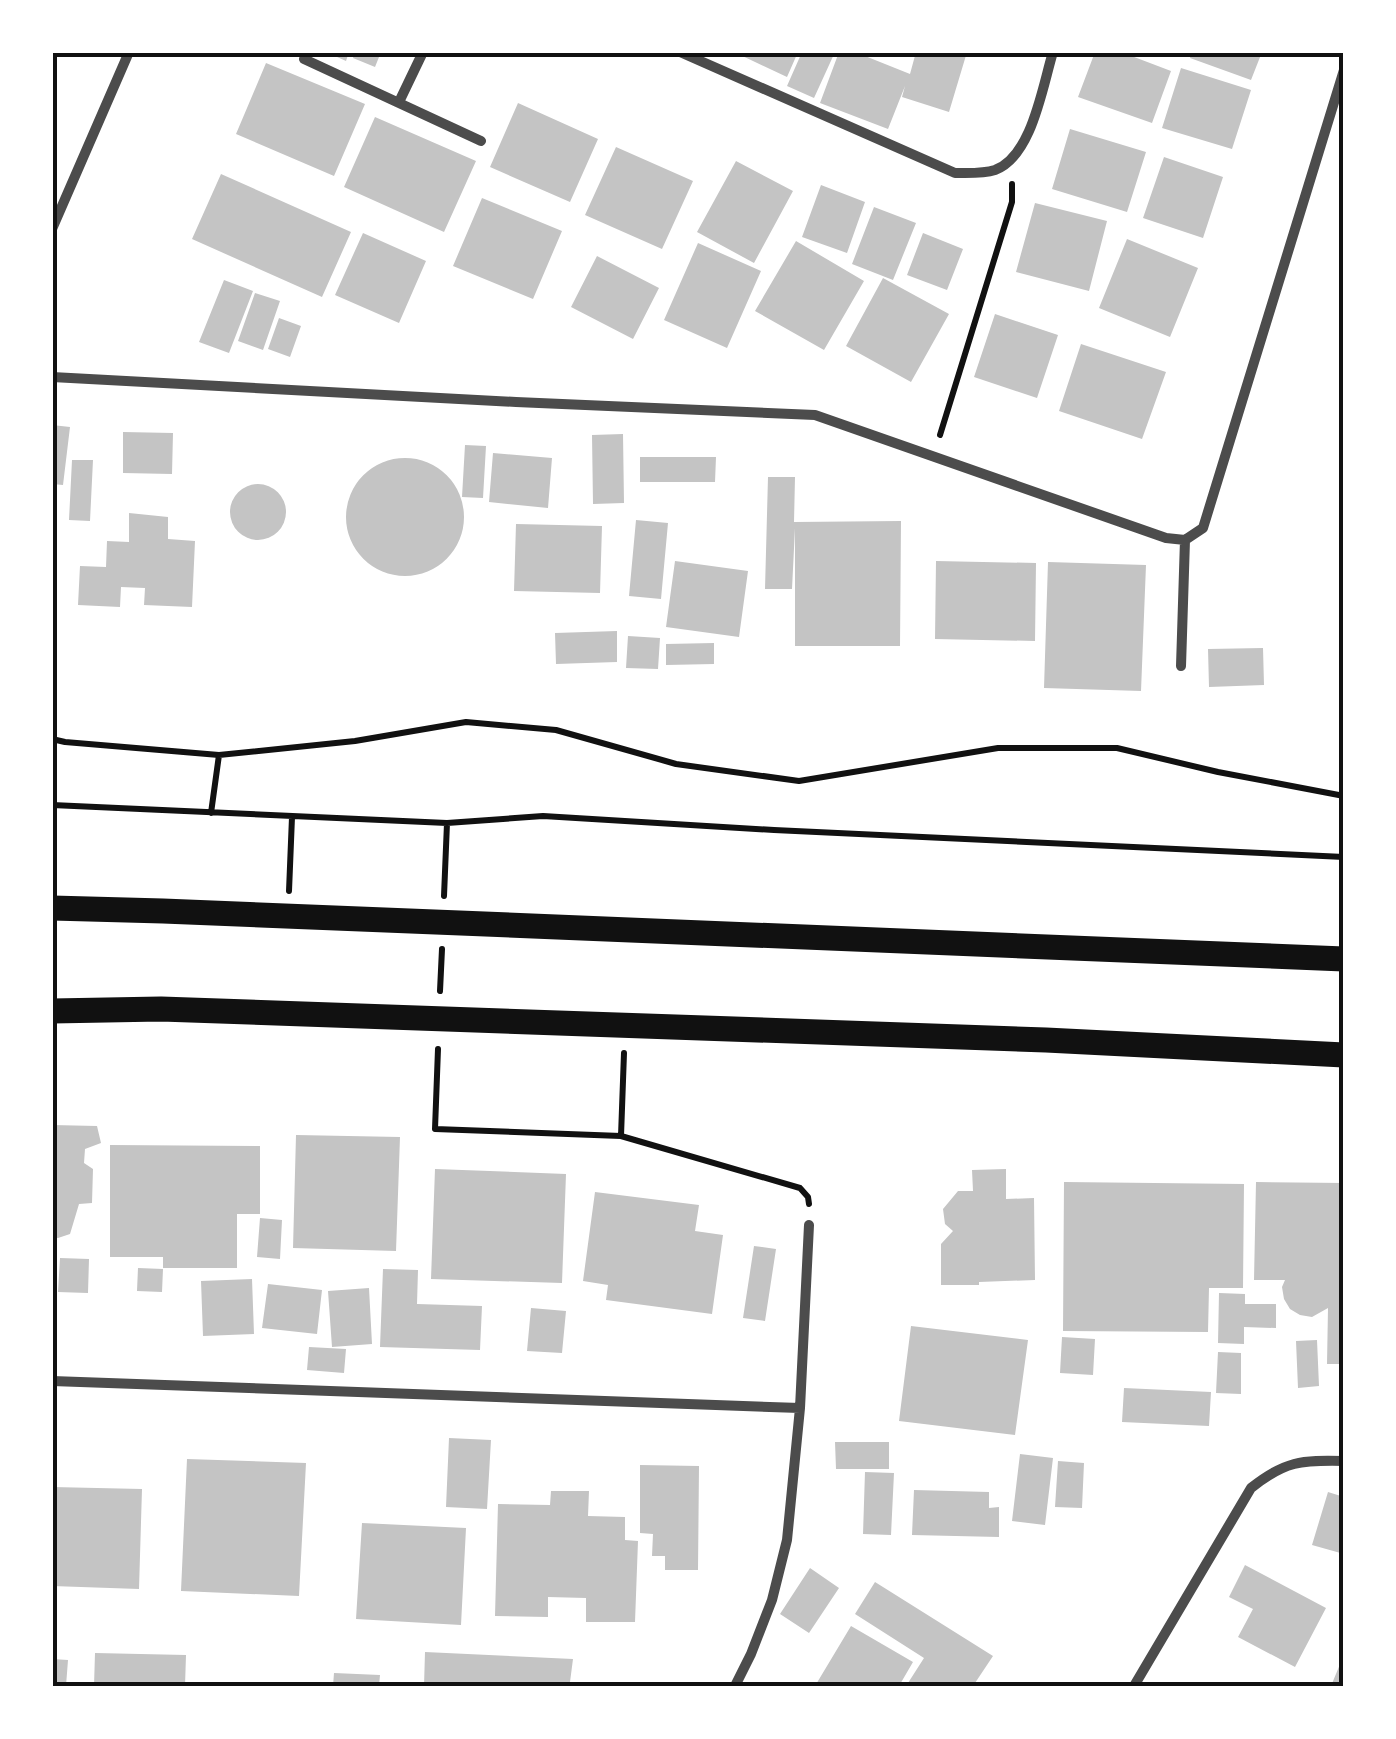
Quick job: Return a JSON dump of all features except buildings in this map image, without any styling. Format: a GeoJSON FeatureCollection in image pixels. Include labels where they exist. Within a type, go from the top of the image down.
{"type":"FeatureCollection","features":[{"type":"Feature","properties":{"kind":"main road"},"geometry":{"type":"LineString","coordinates":[[52,908],[1344,959]]}},
{"type":"Feature","properties":{"kind":"main road"},"geometry":{"type":"LineString","coordinates":[[52,1011],[161,1009],[625,1025],[1046,1040],[1344,1056]]}},
{"type":"Feature","properties":{"kind":"street"},"geometry":{"type":"LineString","coordinates":[[52,230],[129,52]]}},
{"type":"Feature","properties":{"kind":"street"},"geometry":{"type":"LineString","coordinates":[[398,102],[423,52]]}},
{"type":"Feature","properties":{"kind":"street"},"geometry":{"type":"LineString","coordinates":[[680,52],[955,173],[992,171],[1012,160],[1026,140],[1053,52]]}},
{"type":"Feature","properties":{"kind":"street"},"geometry":{"type":"LineString","coordinates":[[304,59],[481,141]]}},
{"type":"Feature","properties":{"kind":"street"},"geometry":{"type":"LineString","coordinates":[[52,376],[815,415],[1166,538],[1185,540],[1203,528],[1344,70]]}},
{"type":"Feature","properties":{"kind":"street"},"geometry":{"type":"LineString","coordinates":[[1181,666],[1185,540]]}},
{"type":"Feature","properties":{"kind":"street"},"geometry":{"type":"LineString","coordinates":[[734,1686],[752,1654],[772,1600],[787,1540],[800,1408],[809,1225]]}},
{"type":"Feature","properties":{"kind":"street"},"geometry":{"type":"LineString","coordinates":[[52,1381],[800,1408]]}},
{"type":"Feature","properties":{"kind":"street"},"geometry":{"type":"LineString","coordinates":[[1134,1686],[1251,1488],[1272,1472],[1296,1462],[1344,1461]]}},
{"type":"Feature","properties":{"kind":"path"},"geometry":{"type":"LineString","coordinates":[[934,456],[1012,202],[1012,160]]}},
{"type":"Feature","properties":{"kind":"path"},"geometry":{"type":"LineString","coordinates":[[52,739],[219,754],[356,741],[466,722],[556,730],[676,764],[799,781],[998,748],[1117,748],[1344,796]]}},
{"type":"Feature","properties":{"kind":"path"},"geometry":{"type":"LineString","coordinates":[[210,813],[219,754]]}},
{"type":"Feature","properties":{"kind":"path"},"geometry":{"type":"LineString","coordinates":[[52,806],[448,822],[542,816],[1344,857]]}},
{"type":"Feature","properties":{"kind":"path"},"geometry":{"type":"LineString","coordinates":[[288,916],[292,817]]}},
{"type":"Feature","properties":{"kind":"path"},"geometry":{"type":"LineString","coordinates":[[444,899],[448,822]]}},
{"type":"Feature","properties":{"kind":"path"},"geometry":{"type":"LineString","coordinates":[[440,995],[443,938]]}},
{"type":"Feature","properties":{"kind":"path"},"geometry":{"type":"LineString","coordinates":[[620,1136],[625,1025]]}},
{"type":"Feature","properties":{"kind":"path"},"geometry":{"type":"LineString","coordinates":[[438,1034],[434,1130],[620,1136],[800,1188],[808,1197],[809,1225]]}}]}
